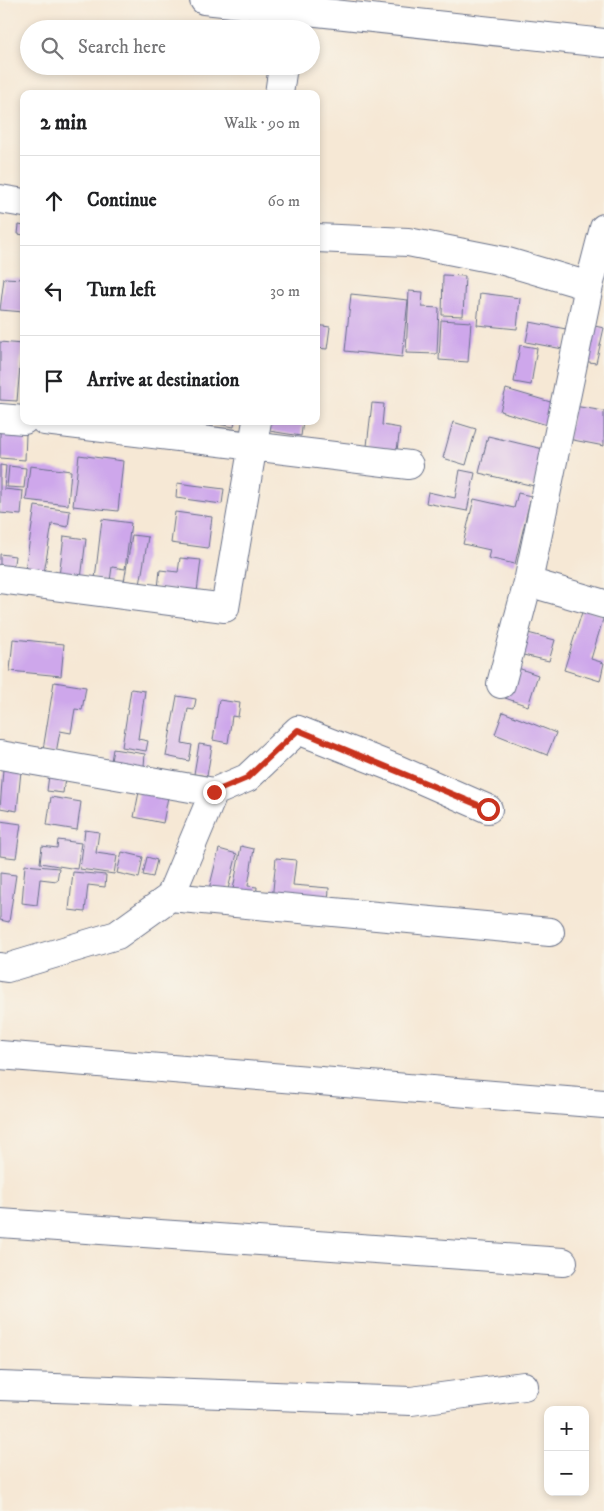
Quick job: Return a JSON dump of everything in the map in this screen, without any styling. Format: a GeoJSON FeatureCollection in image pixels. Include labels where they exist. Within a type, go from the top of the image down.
{"type":"FeatureCollection","features":[{"type":"Feature","properties":{"kind":"street"},"geometry":{"type":"LineString","coordinates":[[204,0],[291,19],[304,20]]}},
{"type":"Feature","properties":{"kind":"street"},"geometry":{"type":"LineString","coordinates":[[320,21],[604,43]]}},
{"type":"Feature","properties":{"kind":"street"},"geometry":{"type":"LineString","coordinates":[[280,90],[282,75]]}},
{"type":"Feature","properties":{"kind":"street"},"geometry":{"type":"LineString","coordinates":[[0,199],[20,202]]}},
{"type":"Feature","properties":{"kind":"street"},"geometry":{"type":"LineString","coordinates":[[501,684],[528,582],[588,286],[604,228]]}},
{"type":"Feature","properties":{"kind":"street"},"geometry":{"type":"LineString","coordinates":[[320,238],[408,242],[504,261],[588,286]]}},
{"type":"Feature","properties":{"kind":"street"},"geometry":{"type":"LineString","coordinates":[[0,418],[20,420]]}},
{"type":"Feature","properties":{"kind":"street"},"geometry":{"type":"LineString","coordinates":[[110,425],[255,434],[408,466]]}},
{"type":"Feature","properties":{"kind":"street"},"geometry":{"type":"LineString","coordinates":[[0,579],[225,608],[255,434]]}},
{"type":"Feature","properties":{"kind":"street"},"geometry":{"type":"LineString","coordinates":[[528,582],[604,604]]}},
{"type":"Feature","properties":{"kind":"street"},"geometry":{"type":"LineString","coordinates":[[0,756],[214,792],[247,778],[298,730],[488,809]]}},
{"type":"Feature","properties":{"kind":"street"},"geometry":{"type":"LineString","coordinates":[[0,967],[7,968],[117,935],[170,897],[214,792]]}},
{"type":"Feature","properties":{"kind":"street"},"geometry":{"type":"LineString","coordinates":[[170,897],[550,932]]}},
{"type":"Feature","properties":{"kind":"street"},"geometry":{"type":"LineString","coordinates":[[0,1055],[604,1104]]}},
{"type":"Feature","properties":{"kind":"street"},"geometry":{"type":"LineString","coordinates":[[0,1223],[563,1262]]}},
{"type":"Feature","properties":{"kind":"street"},"geometry":{"type":"LineString","coordinates":[[0,1386],[411,1402],[524,1386]]}},
{"type":"Feature","properties":{"kind":"building"},"geometry":{"type":"Polygon","coordinates":[[[443,275],[465,276],[463,316],[442,315],[443,275]]]}},
{"type":"Feature","properties":{"kind":"building"},"geometry":{"type":"Polygon","coordinates":[[[4,278],[20,279],[20,312],[0,310],[4,278]]]}},
{"type":"Feature","properties":{"kind":"building"},"geometry":{"type":"Polygon","coordinates":[[[409,291],[423,292],[422,307],[439,308],[437,354],[406,353],[409,291]]]}},
{"type":"Feature","properties":{"kind":"building"},"geometry":{"type":"Polygon","coordinates":[[[480,293],[520,298],[517,329],[477,325],[480,293]]]}},
{"type":"Feature","properties":{"kind":"building"},"geometry":{"type":"Polygon","coordinates":[[[351,294],[408,300],[402,357],[345,351],[351,294]]]}},
{"type":"Feature","properties":{"kind":"building"},"geometry":{"type":"Polygon","coordinates":[[[441,320],[471,322],[468,362],[439,360],[441,320]]]}},
{"type":"Feature","properties":{"kind":"building"},"geometry":{"type":"Polygon","coordinates":[[[530,322],[566,329],[563,349],[526,342],[530,322]]]}},
{"type":"Feature","properties":{"kind":"building"},"geometry":{"type":"Polygon","coordinates":[[[590,325],[604,328],[596,363],[582,361],[590,325]]]}},
{"type":"Feature","properties":{"kind":"building"},"geometry":{"type":"Polygon","coordinates":[[[320,326],[330,327],[327,349],[320,348],[320,326]]]}},
{"type":"Feature","properties":{"kind":"building"},"geometry":{"type":"Polygon","coordinates":[[[0,342],[20,344],[17,401],[0,400],[0,342]]]}},
{"type":"Feature","properties":{"kind":"building"},"geometry":{"type":"Polygon","coordinates":[[[520,345],[537,348],[531,385],[514,382],[520,345]]]}},
{"type":"Feature","properties":{"kind":"building"},"geometry":{"type":"Polygon","coordinates":[[[506,389],[554,403],[547,425],[500,411],[506,389]]]}},
{"type":"Feature","properties":{"kind":"building"},"geometry":{"type":"Polygon","coordinates":[[[372,403],[384,404],[382,425],[400,428],[397,450],[367,446],[372,403]]]}},
{"type":"Feature","properties":{"kind":"building"},"geometry":{"type":"Polygon","coordinates":[[[574,406],[604,411],[604,446],[568,439],[574,406]]]}},
{"type":"Feature","properties":{"kind":"building"},"geometry":{"type":"Polygon","coordinates":[[[453,422],[476,429],[466,465],[443,458],[453,422]]]}},
{"type":"Feature","properties":{"kind":"building"},"geometry":{"type":"Polygon","coordinates":[[[264,425],[302,425],[301,436],[263,430],[264,425]]]}},
{"type":"Feature","properties":{"kind":"building"},"geometry":{"type":"Polygon","coordinates":[[[0,432],[26,434],[25,460],[0,458],[0,432]]]}},
{"type":"Feature","properties":{"kind":"building"},"geometry":{"type":"Polygon","coordinates":[[[488,436],[543,449],[534,486],[479,473],[488,436]]]}},
{"type":"Feature","properties":{"kind":"building"},"geometry":{"type":"Polygon","coordinates":[[[79,455],[123,461],[118,511],[73,506],[79,455]]]}},
{"type":"Feature","properties":{"kind":"building"},"geometry":{"type":"Polygon","coordinates":[[[0,465],[6,466],[4,489],[23,491],[21,515],[0,513],[0,465]]]}},
{"type":"Feature","properties":{"kind":"building"},"geometry":{"type":"Polygon","coordinates":[[[9,466],[26,468],[24,488],[7,487],[9,466]]]}},
{"type":"Feature","properties":{"kind":"building"},"geometry":{"type":"Polygon","coordinates":[[[30,466],[71,471],[68,505],[26,500],[30,466]]]}},
{"type":"Feature","properties":{"kind":"building"},"geometry":{"type":"Polygon","coordinates":[[[460,470],[475,473],[467,511],[426,503],[428,492],[455,498],[460,470]]]}},
{"type":"Feature","properties":{"kind":"building"},"geometry":{"type":"Polygon","coordinates":[[[177,483],[224,489],[222,504],[176,498],[177,483]]]}},
{"type":"Feature","properties":{"kind":"building"},"geometry":{"type":"Polygon","coordinates":[[[518,493],[531,496],[515,564],[488,558],[490,550],[463,544],[474,499],[514,508],[518,493]]]}},
{"type":"Feature","properties":{"kind":"building"},"geometry":{"type":"Polygon","coordinates":[[[35,506],[70,511],[68,527],[52,524],[44,573],[25,570],[35,506]]]}},
{"type":"Feature","properties":{"kind":"building"},"geometry":{"type":"Polygon","coordinates":[[[175,512],[212,517],[208,548],[171,543],[175,512]]]}},
{"type":"Feature","properties":{"kind":"building"},"geometry":{"type":"Polygon","coordinates":[[[102,519],[131,523],[125,569],[112,567],[110,581],[95,579],[102,519]]]}},
{"type":"Feature","properties":{"kind":"building"},"geometry":{"type":"Polygon","coordinates":[[[132,535],[148,537],[140,585],[124,582],[132,535]]]}},
{"type":"Feature","properties":{"kind":"building"},"geometry":{"type":"Polygon","coordinates":[[[64,536],[86,539],[81,579],[59,576],[64,536]]]}},
{"type":"Feature","properties":{"kind":"building"},"geometry":{"type":"Polygon","coordinates":[[[0,554],[15,556],[13,571],[0,569],[0,554]]]}},
{"type":"Feature","properties":{"kind":"building"},"geometry":{"type":"Polygon","coordinates":[[[180,558],[201,560],[197,592],[158,588],[160,570],[178,572],[180,558]]]}},
{"type":"Feature","properties":{"kind":"building"},"geometry":{"type":"Polygon","coordinates":[[[583,609],[604,616],[591,659],[604,663],[600,681],[564,670],[583,609]]]}},
{"type":"Feature","properties":{"kind":"building"},"geometry":{"type":"Polygon","coordinates":[[[524,632],[555,640],[549,661],[519,654],[524,632]]]}},
{"type":"Feature","properties":{"kind":"building"},"geometry":{"type":"Polygon","coordinates":[[[13,639],[64,644],[61,676],[10,671],[13,639]]]}},
{"type":"Feature","properties":{"kind":"building"},"geometry":{"type":"Polygon","coordinates":[[[515,667],[538,675],[528,706],[505,698],[515,667]]]}},
{"type":"Feature","properties":{"kind":"building"},"geometry":{"type":"Polygon","coordinates":[[[54,682],[86,687],[82,710],[75,709],[71,733],[60,731],[56,753],[43,750],[54,682]]]}},
{"type":"Feature","properties":{"kind":"building"},"geometry":{"type":"Polygon","coordinates":[[[131,689],[145,691],[138,739],[148,741],[146,751],[122,747],[131,689]]]}},
{"type":"Feature","properties":{"kind":"building"},"geometry":{"type":"Polygon","coordinates":[[[177,696],[196,699],[194,710],[188,709],[182,743],[192,745],[189,761],[166,756],[177,696]]]}},
{"type":"Feature","properties":{"kind":"building"},"geometry":{"type":"Polygon","coordinates":[[[219,700],[240,703],[238,717],[232,716],[228,743],[213,740],[219,700]]]}},
{"type":"Feature","properties":{"kind":"building"},"geometry":{"type":"Polygon","coordinates":[[[503,712],[556,733],[547,755],[495,734],[503,712]]]}},
{"type":"Feature","properties":{"kind":"building"},"geometry":{"type":"Polygon","coordinates":[[[199,744],[212,746],[207,776],[194,774],[199,744]]]}},
{"type":"Feature","properties":{"kind":"building"},"geometry":{"type":"Polygon","coordinates":[[[113,749],[145,754],[144,766],[111,761],[113,749]]]}},
{"type":"Feature","properties":{"kind":"building"},"geometry":{"type":"Polygon","coordinates":[[[50,767],[66,770],[63,793],[47,791],[50,767]]]}},
{"type":"Feature","properties":{"kind":"building"},"geometry":{"type":"Polygon","coordinates":[[[3,769],[21,771],[17,811],[0,808],[3,769]]]}},
{"type":"Feature","properties":{"kind":"building"},"geometry":{"type":"Polygon","coordinates":[[[140,787],[169,792],[163,823],[134,817],[140,787]]]}},
{"type":"Feature","properties":{"kind":"building"},"geometry":{"type":"Polygon","coordinates":[[[51,797],[81,802],[77,830],[47,825],[51,797]]]}},
{"type":"Feature","properties":{"kind":"building"},"geometry":{"type":"Polygon","coordinates":[[[0,821],[21,824],[16,858],[0,856],[0,821]]]}},
{"type":"Feature","properties":{"kind":"building"},"geometry":{"type":"Polygon","coordinates":[[[85,830],[99,832],[96,853],[117,856],[114,874],[80,869],[85,830]]]}},
{"type":"Feature","properties":{"kind":"building"},"geometry":{"type":"Polygon","coordinates":[[[58,840],[81,843],[77,869],[40,863],[42,846],[57,848],[58,840]]]}},
{"type":"Feature","properties":{"kind":"building"},"geometry":{"type":"Polygon","coordinates":[[[241,846],[254,849],[248,886],[257,887],[256,899],[232,895],[241,846]]]}},
{"type":"Feature","properties":{"kind":"building"},"geometry":{"type":"Polygon","coordinates":[[[219,849],[237,854],[227,893],[209,889],[219,849]]]}},
{"type":"Feature","properties":{"kind":"building"},"geometry":{"type":"Polygon","coordinates":[[[122,852],[143,857],[139,878],[117,873],[122,852]]]}},
{"type":"Feature","properties":{"kind":"building"},"geometry":{"type":"Polygon","coordinates":[[[147,857],[157,860],[153,877],[143,875],[147,857]]]}},
{"type":"Feature","properties":{"kind":"building"},"geometry":{"type":"Polygon","coordinates":[[[276,858],[296,860],[293,885],[329,888],[328,906],[272,901],[276,858]]]}},
{"type":"Feature","properties":{"kind":"building"},"geometry":{"type":"Polygon","coordinates":[[[25,865],[59,868],[57,881],[40,879],[37,905],[22,903],[25,865]]]}},
{"type":"Feature","properties":{"kind":"building"},"geometry":{"type":"Polygon","coordinates":[[[73,872],[106,875],[105,887],[88,885],[85,912],[69,910],[73,872]]]}},
{"type":"Feature","properties":{"kind":"building"},"geometry":{"type":"Polygon","coordinates":[[[0,873],[16,875],[9,922],[0,920],[0,873]]]}},
{"type":"Feature","properties":{"kind":"route"},"geometry":{"type":"LineString","coordinates":[[214,792],[247,778],[298,730],[397,769],[488,809]]}}]}
